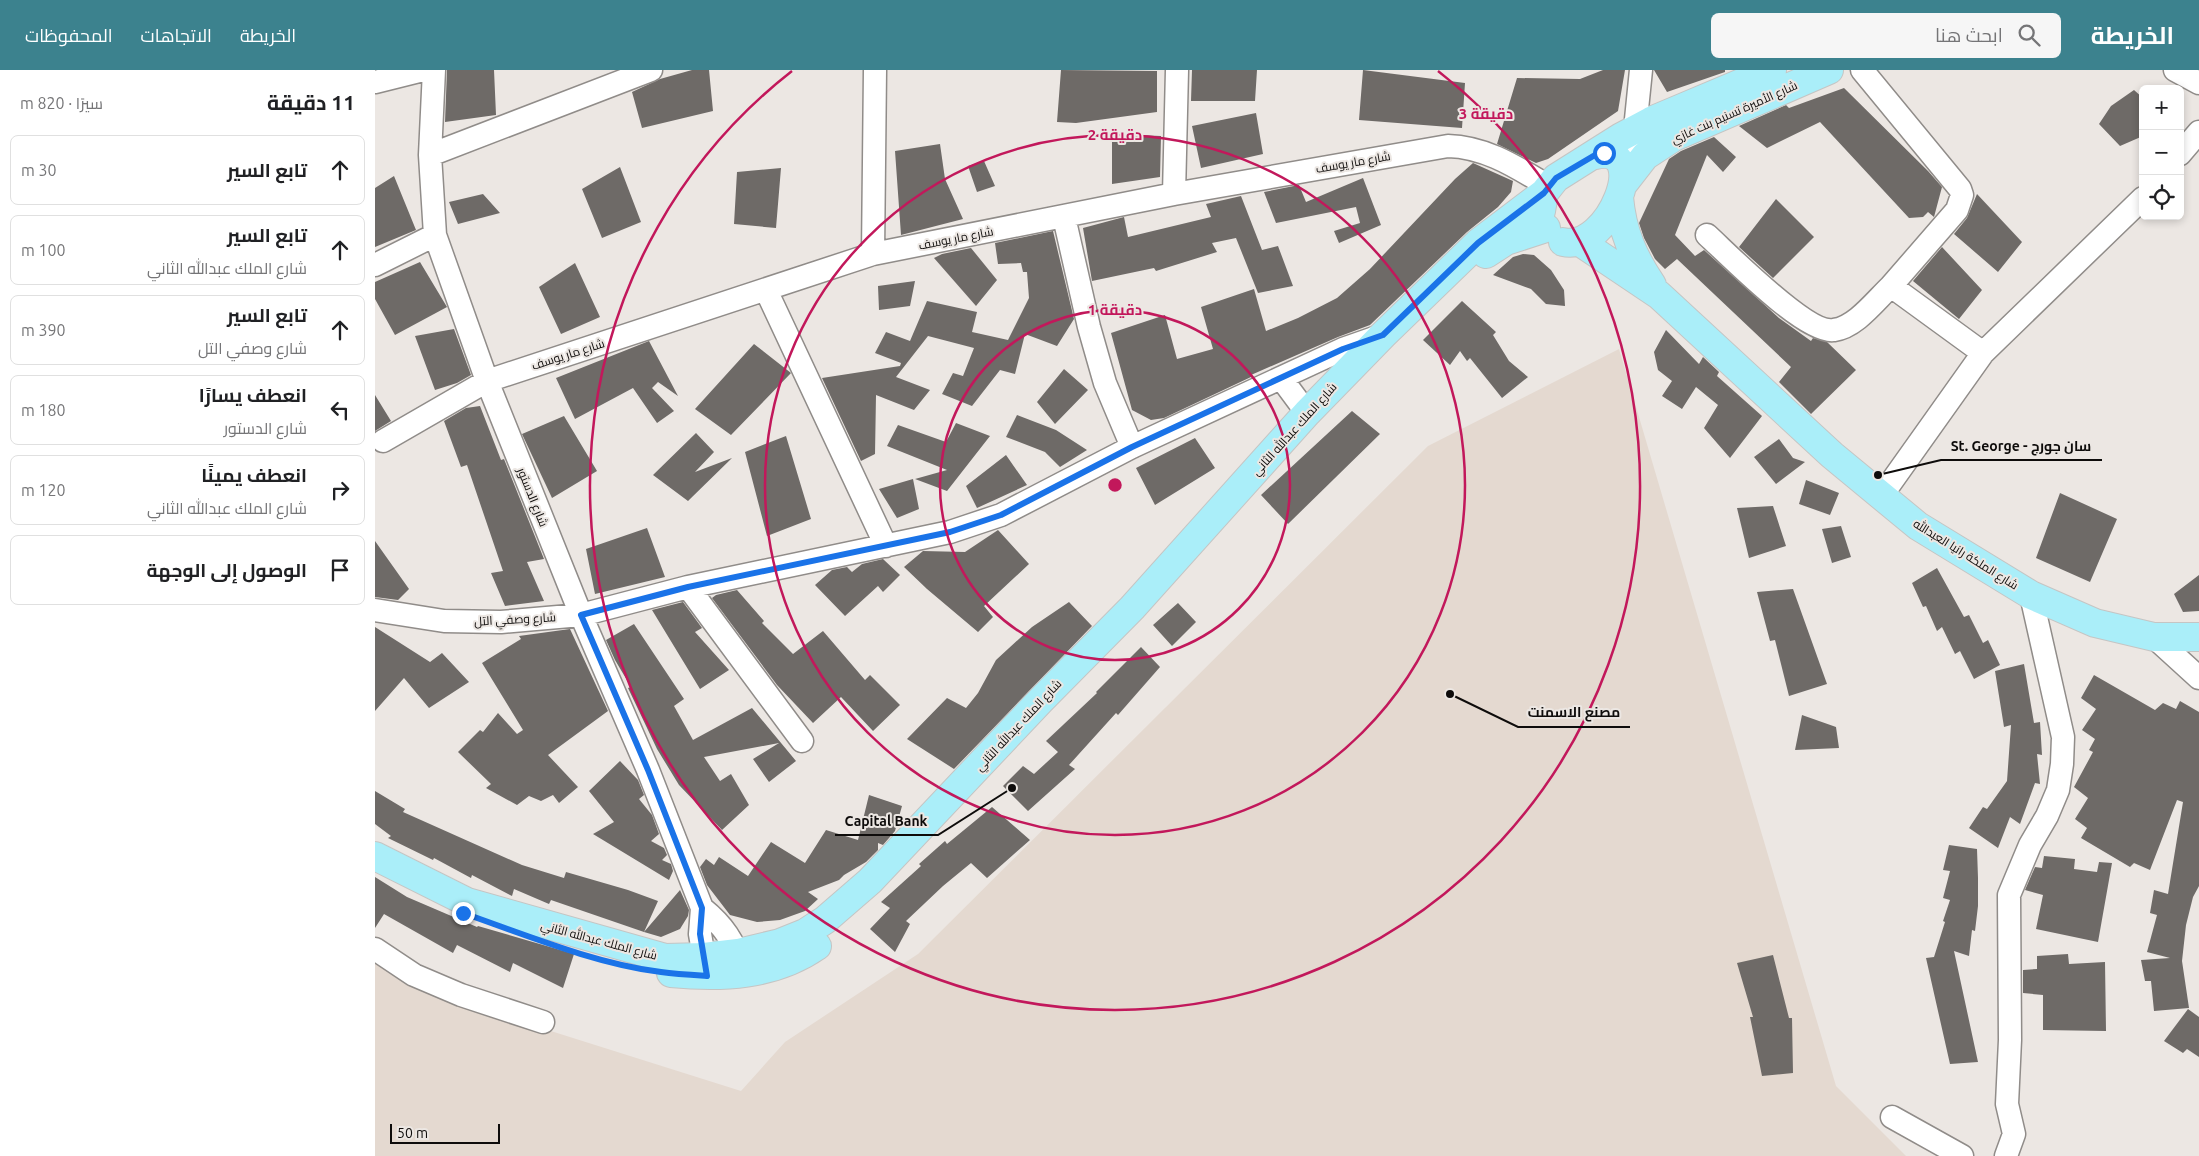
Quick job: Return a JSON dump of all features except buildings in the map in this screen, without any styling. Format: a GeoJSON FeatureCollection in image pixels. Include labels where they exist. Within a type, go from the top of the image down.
{"type":"FeatureCollection","features":[{"type":"Feature","properties":{"kind":"main road","name":"شارع الأميرة تسنيم بنت غازي"},"geometry":{"type":"LineString","coordinates":[[1595,155],[1635,129],[1772,70]]}},
{"type":"Feature","properties":{"kind":"main road","name":"شارع الأميرة تسنيم بنت غازي"},"geometry":{"type":"LineString","coordinates":[[1622,184],[1645,156],[1674,137],[1829,70]]}},
{"type":"Feature","properties":{"kind":"main road"},"geometry":{"type":"LineString","coordinates":[[1604,153],[1614,156],[1621,163],[1622,184],[1604,222],[1580,242],[1568,243],[1559,241],[1546,228],[1541,210],[1546,189],[1556,178],[1595,155],[1604,153]]}},
{"type":"Feature","properties":{"kind":"main road","name":"شارع الملكة رانيا العبدالله"},"geometry":{"type":"LineString","coordinates":[[1622,184],[1620,214],[1629,247],[1637,263],[1659,295]]}},
{"type":"Feature","properties":{"kind":"main road","name":"شارع الملك عبدالله الثاني"},"geometry":{"type":"LineString","coordinates":[[741,964],[780,943],[805,933],[825,920],[870,882],[1048,693],[1132,608],[1307,413],[1383,335],[1478,243],[1546,189]]}},
{"type":"Feature","properties":{"kind":"main road","name":"شارع الملك عبدالله الثاني"},"geometry":{"type":"LineString","coordinates":[[375,871],[387,879],[463,913],[567,949],[660,972],[741,964],[783,963],[811,950],[858,914],[1029,739],[1276,470],[1459,277],[1506,241],[1546,228]]}},
{"type":"Feature","properties":{"kind":"main road","name":"شارع الملكة رانيا العبدالله"},"geometry":{"type":"LineString","coordinates":[[1580,242],[1659,295],[1832,455],[1918,526],[2031,595],[2095,622],[2154,637],[2199,637]]}},
{"type":"Feature","properties":{"kind":"main road","name":"شارع الملك عبدالله الثاني"},"geometry":{"type":"LineString","coordinates":[[375,856],[467,902],[665,958],[705,967]]}},
{"type":"Feature","properties":{"kind":"street"},"geometry":{"type":"LineString","coordinates":[[375,82],[423,70]]}},
{"type":"Feature","properties":{"kind":"street","name":"شارع الدستور"},"geometry":{"type":"LineString","coordinates":[[434,70],[430,155],[435,235],[487,381],[581,615],[648,770],[702,908],[700,934],[705,967]]}},
{"type":"Feature","properties":{"kind":"street"},"geometry":{"type":"LineString","coordinates":[[430,155],[651,70]]}},
{"type":"Feature","properties":{"kind":"street"},"geometry":{"type":"LineString","coordinates":[[873,254],[875,70]]}},
{"type":"Feature","properties":{"kind":"street"},"geometry":{"type":"LineString","coordinates":[[1174,194],[1177,70]]}},
{"type":"Feature","properties":{"kind":"street"},"geometry":{"type":"LineString","coordinates":[[1622,184],[1635,129],[1641,70]]}},
{"type":"Feature","properties":{"kind":"street"},"geometry":{"type":"LineString","coordinates":[[1707,235],[1785,306],[1805,320],[1821,328],[1835,330],[1849,326],[1891,286],[1957,210],[1962,195],[1960,189],[1861,70]]}},
{"type":"Feature","properties":{"kind":"street"},"geometry":{"type":"LineString","coordinates":[[2175,70],[2199,83]]}},
{"type":"Feature","properties":{"kind":"street"},"geometry":{"type":"LineString","coordinates":[[2184,149],[2199,132]]}},
{"type":"Feature","properties":{"kind":"street","name":"شارع مار يوسف"},"geometry":{"type":"LineString","coordinates":[[383,441],[487,381],[873,254],[1174,194],[1448,146],[1475,149],[1496,156],[1546,189]]}},
{"type":"Feature","properties":{"kind":"street"},"geometry":{"type":"LineString","coordinates":[[1882,495],[1983,354],[2139,202]]}},
{"type":"Feature","properties":{"kind":"street"},"geometry":{"type":"LineString","coordinates":[[1064,217],[1105,383],[1132,447]]}},
{"type":"Feature","properties":{"kind":"street"},"geometry":{"type":"LineString","coordinates":[[375,265],[435,235]]}},
{"type":"Feature","properties":{"kind":"street"},"geometry":{"type":"LineString","coordinates":[[1891,286],[1983,354]]}},
{"type":"Feature","properties":{"kind":"street"},"geometry":{"type":"LineString","coordinates":[[766,290],[886,546]]}},
{"type":"Feature","properties":{"kind":"street","name":"شارع وصفي التل"},"geometry":{"type":"LineString","coordinates":[[375,610],[444,621],[501,622],[581,615],[688,587],[950,532],[1001,515],[1132,447],[1343,349],[1383,335]]}},
{"type":"Feature","properties":{"kind":"street"},"geometry":{"type":"LineString","coordinates":[[1281,378],[1307,413]]}},
{"type":"Feature","properties":{"kind":"street"},"geometry":{"type":"LineString","coordinates":[[688,587],[802,742]]}},
{"type":"Feature","properties":{"kind":"street"},"geometry":{"type":"LineString","coordinates":[[2006,1156],[2014,1134],[2007,1104],[2010,1040],[2009,895],[2030,845],[2058,790],[2062,764],[2061,729],[2031,595]]}},
{"type":"Feature","properties":{"kind":"street"},"geometry":{"type":"LineString","coordinates":[[2154,637],[2199,678]]}},
{"type":"Feature","properties":{"kind":"street","name":"شارع الدستور"},"geometry":{"type":"LineString","coordinates":[[702,908],[726,930],[741,964]]}},
{"type":"Feature","properties":{"kind":"street"},"geometry":{"type":"LineString","coordinates":[[375,949],[414,975],[461,995],[543,1022]]}},
{"type":"Feature","properties":{"kind":"street"},"geometry":{"type":"LineString","coordinates":[[1892,1117],[1962,1156]]}},
{"type":"Feature","properties":{"kind":"shaded area"},"geometry":{"type":"Polygon","coordinates":[[[1619,349],[1836,1086],[1906,1156],[375,1156],[375,942],[443,997],[741,1091],[785,1042],[918,954],[1428,446],[1619,349]]]}},
{"type":"Feature","properties":{"kind":"place","name":"St. George - سان جورج"},"geometry":{"type":"Point","coordinates":[1878,475]}},
{"type":"Feature","properties":{"kind":"place","name":"مصنع الاسمنت"},"geometry":{"type":"Point","coordinates":[1450,694]}},
{"type":"Feature","properties":{"kind":"place","name":"Capital Bank"},"geometry":{"type":"Point","coordinates":[1012,788]}},
{"type":"Feature","properties":{"kind":"route"},"geometry":{"type":"LineString","coordinates":[[463,913],[567,949],[660,972],[707,976],[700,934],[702,908],[648,770],[581,615],[688,587],[950,532],[1001,515],[1132,447],[1343,349],[1383,335],[1478,243],[1544,193],[1556,178],[1595,155],[1604,153]]}}]}
